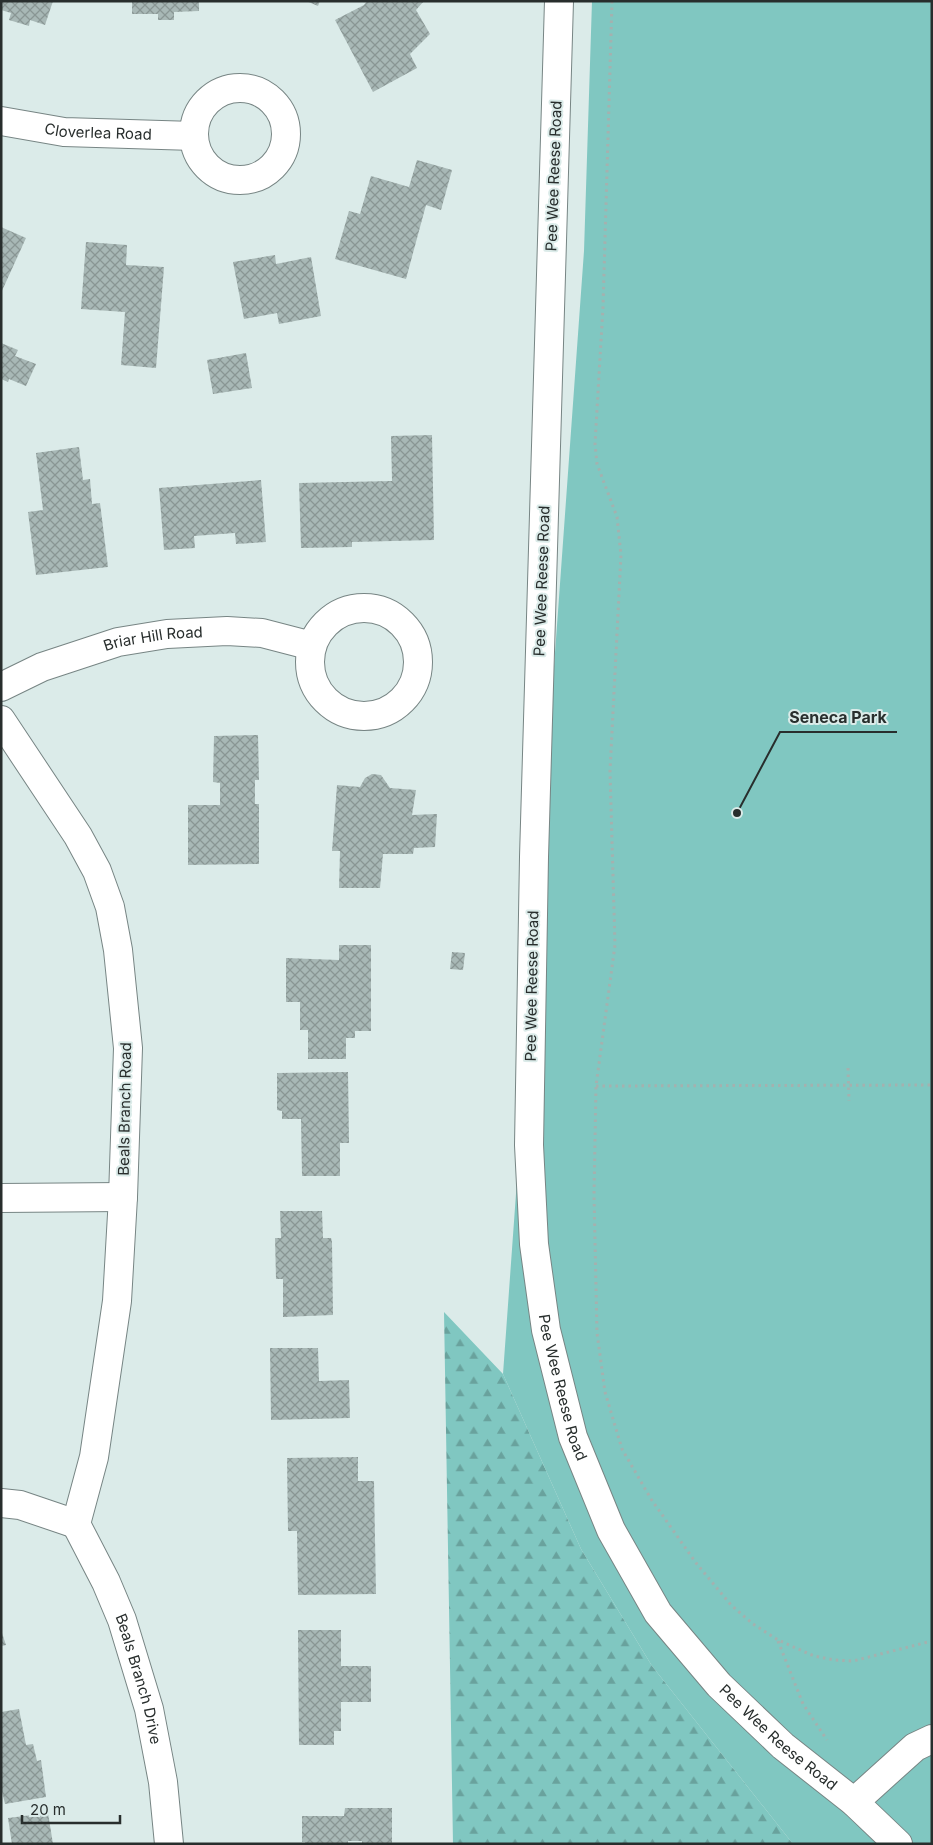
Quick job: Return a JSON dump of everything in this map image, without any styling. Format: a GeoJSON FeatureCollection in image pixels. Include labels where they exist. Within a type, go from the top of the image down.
{"type":"FeatureCollection","features":[{"type":"Feature","properties":{"kind":"street","name":"Pee Wee Reese Road"},"geometry":{"type":"LineString","coordinates":[[559,1],[534,847],[529,1145],[534,1244],[546,1330],[573,1437],[611,1530],[658,1613],[719,1685],[783,1746],[854,1802],[898,1844]]}},
{"type":"Feature","properties":{"kind":"street","name":"Cloverlea Road"},"geometry":{"type":"LineString","coordinates":[[1,121],[64,132],[194,136]]}},
{"type":"Feature","properties":{"kind":"street","name":"Briar Hill Road"},"geometry":{"type":"LineString","coordinates":[[1,687],[42,667],[118,642],[167,634],[227,631],[262,633],[312,646]]}},
{"type":"Feature","properties":{"kind":"street","name":"Beals Branch Road"},"geometry":{"type":"LineString","coordinates":[[1,720],[78,836],[97,871],[110,907],[118,950],[128,1048],[117,1301],[96,1448],[76,1524]]}},
{"type":"Feature","properties":{"kind":"street"},"geometry":{"type":"LineString","coordinates":[[1,1198],[123,1197]]}},
{"type":"Feature","properties":{"kind":"street"},"geometry":{"type":"LineString","coordinates":[[1,1503],[20,1505],[76,1524]]}},
{"type":"Feature","properties":{"kind":"street","name":"Beals Branch Drive"},"geometry":{"type":"LineString","coordinates":[[76,1524],[119,1612],[148,1709],[163,1782],[169,1844]]}},
{"type":"Feature","properties":{"kind":"street"},"geometry":{"type":"LineString","coordinates":[[854,1802],[915,1747],[932,1739]]}},
{"type":"Feature","properties":{"kind":"path"},"geometry":{"type":"LineString","coordinates":[[612,1],[603,307],[595,444],[598,464],[617,517],[621,555],[610,771],[615,945],[596,1086],[594,1195],[597,1333],[605,1392],[622,1449],[651,1499],[696,1563],[731,1605],[753,1624],[778,1640],[814,1656],[834,1660],[853,1660],[932,1641]]}},
{"type":"Feature","properties":{"kind":"path"},"geometry":{"type":"LineString","coordinates":[[848,1068],[848,1101]]}},
{"type":"Feature","properties":{"kind":"path"},"geometry":{"type":"LineString","coordinates":[[596,1086],[932,1085]]}},
{"type":"Feature","properties":{"kind":"path"},"geometry":{"type":"LineString","coordinates":[[778,1640],[803,1704],[829,1742]]}},
{"type":"Feature","properties":{"kind":"green space"},"geometry":{"type":"Polygon","coordinates":[[[592,1],[932,1],[932,1844],[793,1844],[652,1666],[581,1549],[503,1374],[584,251],[592,1]]]}},
{"type":"Feature","properties":{"kind":"green space"},"geometry":{"type":"Polygon","coordinates":[[[444,1312],[503,1374],[581,1549],[652,1666],[793,1844],[453,1844],[444,1312]]]}},
{"type":"Feature","properties":{"kind":"building"},"geometry":{"type":"Polygon","coordinates":[[[1,1],[53,1],[45,25],[30,20],[29,26],[9,20],[11,13],[1,10],[1,1]]]}},
{"type":"Feature","properties":{"kind":"building"},"geometry":{"type":"Polygon","coordinates":[[[132,1],[199,1],[199,11],[174,12],[174,20],[158,20],[158,14],[132,14],[132,1]]]}},
{"type":"Feature","properties":{"kind":"building"},"geometry":{"type":"Polygon","coordinates":[[[306,1],[320,1],[318,6],[306,1]]]}},
{"type":"Feature","properties":{"kind":"building"},"geometry":{"type":"Polygon","coordinates":[[[367,1],[424,1],[416,10],[430,34],[410,54],[417,68],[373,92],[335,20],[364,5],[367,1]]]}},
{"type":"Feature","properties":{"kind":"building"},"geometry":{"type":"Polygon","coordinates":[[[417,160],[452,170],[441,210],[426,205],[406,279],[335,259],[349,211],[360,214],[371,176],[409,187],[417,160]]]}},
{"type":"Feature","properties":{"kind":"building"},"geometry":{"type":"Polygon","coordinates":[[[1,227],[26,238],[1,293],[1,227]]]}},
{"type":"Feature","properties":{"kind":"building"},"geometry":{"type":"Polygon","coordinates":[[[86,242],[127,245],[126,265],[164,267],[156,368],[121,365],[125,312],[81,309],[86,242]]]}},
{"type":"Feature","properties":{"kind":"building"},"geometry":{"type":"Polygon","coordinates":[[[275,255],[276,264],[311,257],[321,316],[279,324],[277,313],[244,319],[233,262],[275,255]]]}},
{"type":"Feature","properties":{"kind":"building"},"geometry":{"type":"Polygon","coordinates":[[[1,343],[18,350],[15,356],[36,364],[26,386],[9,379],[8,382],[1,379],[1,343]]]}},
{"type":"Feature","properties":{"kind":"building"},"geometry":{"type":"Polygon","coordinates":[[[246,353],[252,388],[213,394],[207,360],[246,353]]]}},
{"type":"Feature","properties":{"kind":"building"},"geometry":{"type":"Polygon","coordinates":[[[432,435],[434,540],[352,542],[352,547],[301,548],[299,483],[392,481],[391,436],[432,435]]]}},
{"type":"Feature","properties":{"kind":"building"},"geometry":{"type":"Polygon","coordinates":[[[79,447],[83,480],[90,479],[92,504],[100,503],[108,567],[36,575],[28,512],[43,510],[36,453],[79,447]]]}},
{"type":"Feature","properties":{"kind":"building"},"geometry":{"type":"Polygon","coordinates":[[[261,480],[266,542],[236,544],[235,533],[194,536],[195,548],[164,550],[159,488],[261,480]]]}},
{"type":"Feature","properties":{"kind":"building"},"geometry":{"type":"Polygon","coordinates":[[[258,735],[259,780],[255,780],[255,804],[259,804],[259,864],[188,865],[188,805],[220,805],[220,783],[213,782],[214,736],[258,735]]]}},
{"type":"Feature","properties":{"kind":"building"},"geometry":{"type":"Polygon","coordinates":[[[372,774],[381,775],[390,788],[416,790],[412,815],[437,814],[435,847],[414,848],[413,854],[383,854],[380,888],[339,888],[340,851],[332,851],[337,785],[360,787],[365,778],[372,774]]]}},
{"type":"Feature","properties":{"kind":"building"},"geometry":{"type":"Polygon","coordinates":[[[339,945],[371,945],[371,1031],[355,1031],[355,1038],[346,1038],[346,1059],[308,1059],[308,1030],[300,1030],[300,1002],[286,1002],[286,958],[339,960],[339,945]]]}},
{"type":"Feature","properties":{"kind":"building"},"geometry":{"type":"Polygon","coordinates":[[[452,952],[465,953],[463,970],[450,969],[452,952]]]}},
{"type":"Feature","properties":{"kind":"building"},"geometry":{"type":"Polygon","coordinates":[[[348,1072],[349,1143],[340,1143],[340,1176],[302,1176],[301,1119],[282,1119],[282,1111],[277,1110],[277,1073],[348,1072]]]}},
{"type":"Feature","properties":{"kind":"building"},"geometry":{"type":"Polygon","coordinates":[[[280,1211],[322,1211],[323,1238],[331,1238],[332,1242],[333,1315],[283,1317],[283,1279],[276,1279],[275,1238],[281,1238],[280,1211]]]}},
{"type":"Feature","properties":{"kind":"building"},"geometry":{"type":"Polygon","coordinates":[[[270,1348],[318,1348],[319,1381],[349,1380],[350,1418],[271,1420],[270,1348]]]}},
{"type":"Feature","properties":{"kind":"building"},"geometry":{"type":"Polygon","coordinates":[[[358,1457],[358,1481],[374,1481],[376,1594],[298,1595],[297,1531],[288,1531],[287,1458],[358,1457]]]}},
{"type":"Feature","properties":{"kind":"building"},"geometry":{"type":"Polygon","coordinates":[[[1,1630],[6,1645],[1,1646],[1,1630]]]}},
{"type":"Feature","properties":{"kind":"building"},"geometry":{"type":"Polygon","coordinates":[[[298,1630],[341,1630],[341,1666],[371,1666],[371,1702],[341,1702],[341,1731],[334,1731],[334,1745],[299,1745],[298,1630]]]}},
{"type":"Feature","properties":{"kind":"building"},"geometry":{"type":"Polygon","coordinates":[[[19,1709],[26,1745],[33,1744],[37,1761],[41,1760],[46,1797],[5,1804],[1,1787],[1,1712],[19,1709]]]}},
{"type":"Feature","properties":{"kind":"building"},"geometry":{"type":"Polygon","coordinates":[[[345,1808],[392,1808],[392,1844],[362,1844],[362,1841],[348,1841],[348,1844],[305,1844],[305,1842],[302,1842],[302,1816],[344,1816],[345,1808]]]}},
{"type":"Feature","properties":{"kind":"building"},"geometry":{"type":"Polygon","coordinates":[[[48,1813],[53,1844],[12,1844],[8,1818],[48,1813]]]}},
{"type":"Feature","properties":{"kind":"place","name":"Seneca Park"},"geometry":{"type":"Point","coordinates":[737,813]}}]}
